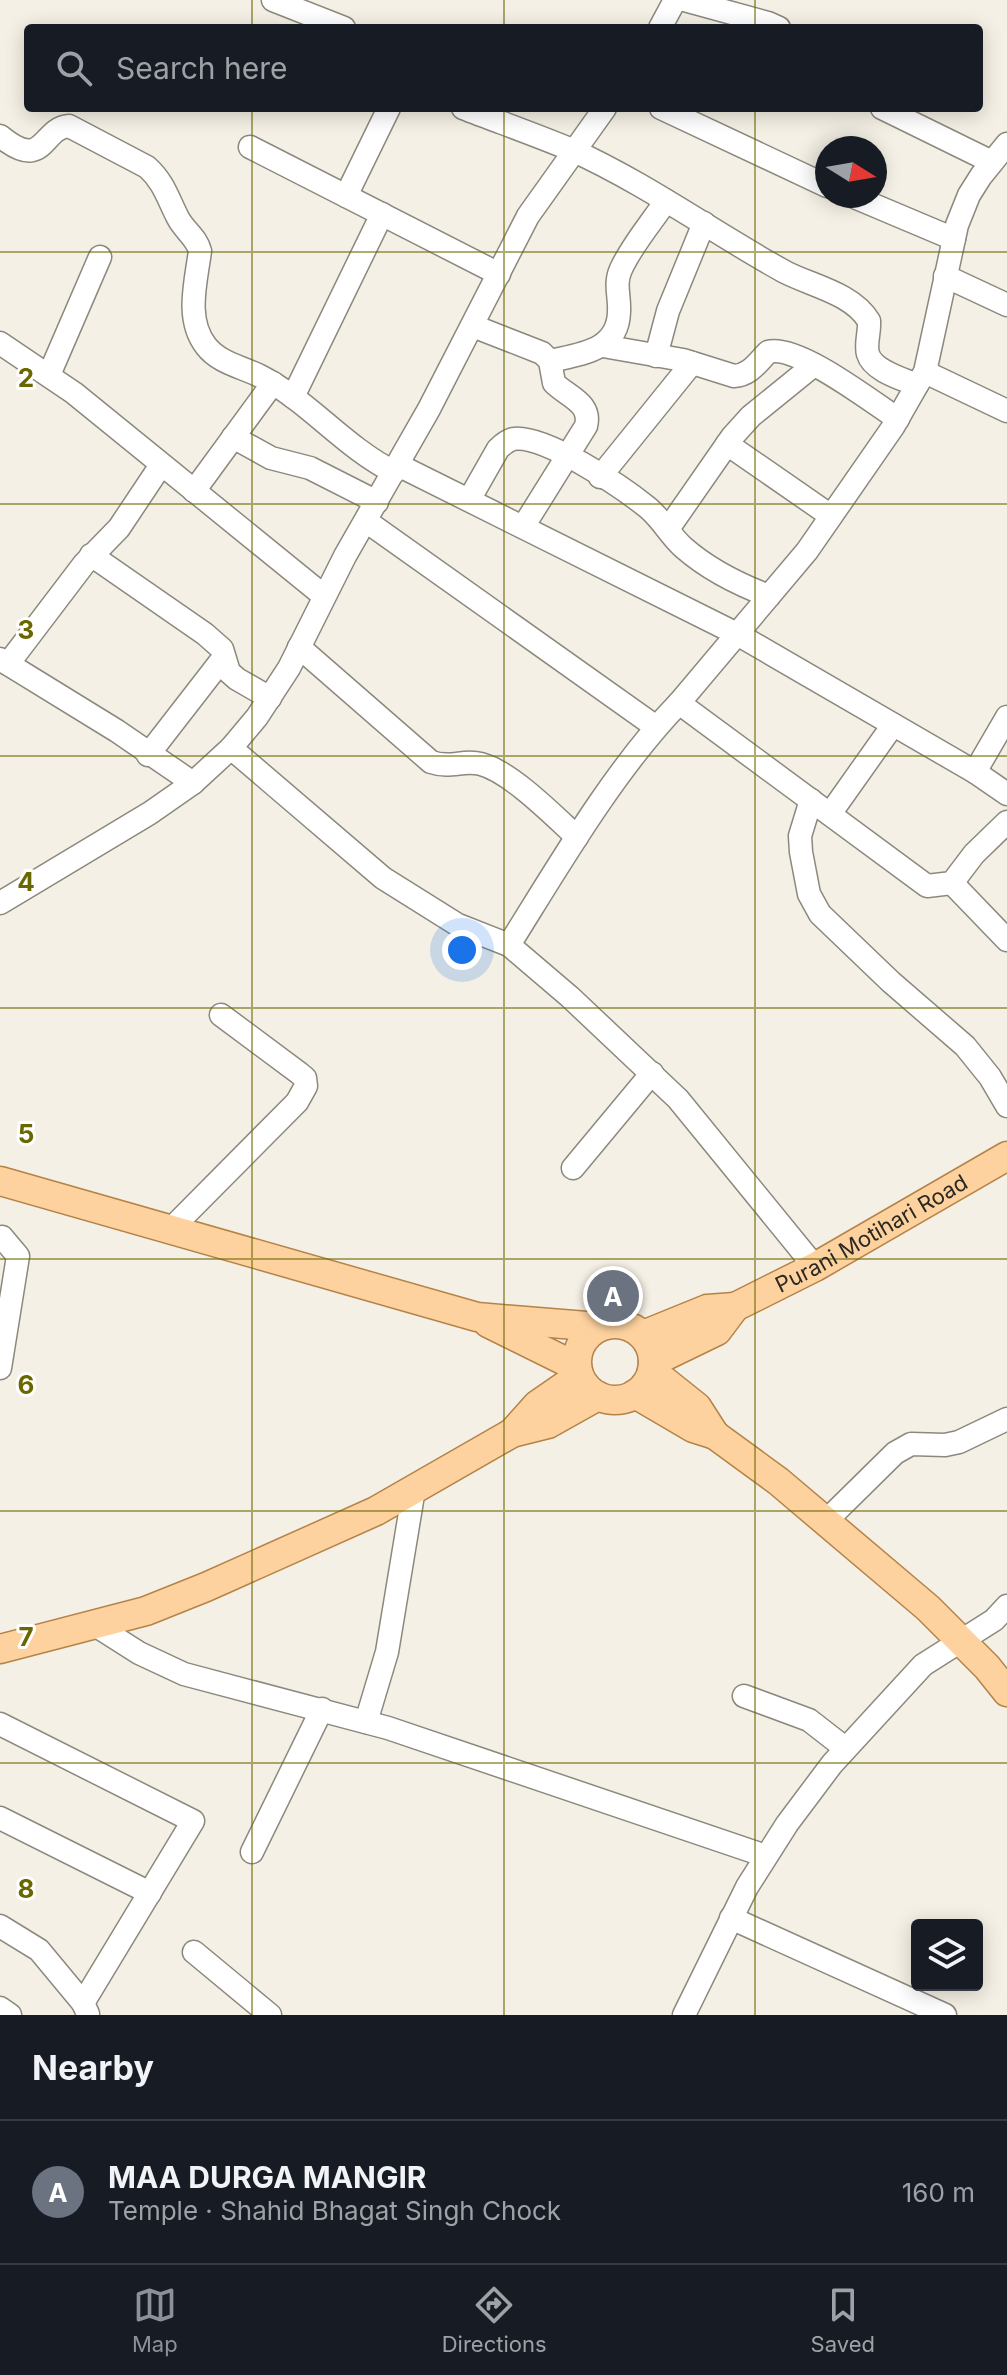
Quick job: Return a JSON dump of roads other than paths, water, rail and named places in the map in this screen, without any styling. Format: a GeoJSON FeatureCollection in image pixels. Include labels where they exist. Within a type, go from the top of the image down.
{"type":"FeatureCollection","features":[{"type":"Feature","properties":{"kind":"main road","name":"Purani Motihari Road"},"geometry":{"type":"LineString","coordinates":[[649,1356],[717,1331],[735,1307],[815,1267],[1007,1156]]}},
{"type":"Feature","properties":{"kind":"main road"},"geometry":{"type":"LineString","coordinates":[[4,1181],[477,1317],[599,1327]]}},
{"type":"Feature","properties":{"kind":"main road"},"geometry":{"type":"LineString","coordinates":[[477,1317],[617,1400],[643,1388],[649,1356]]}},
{"type":"Feature","properties":{"kind":"main road"},"geometry":{"type":"LineString","coordinates":[[585,1380],[579,1347],[599,1327],[627,1325],[649,1356],[697,1407],[715,1435]]}},
{"type":"Feature","properties":{"kind":"main road"},"geometry":{"type":"LineString","coordinates":[[0,1649],[146,1611],[376,1511],[512,1433],[548,1424],[585,1380]]}},
{"type":"Feature","properties":{"kind":"main road"},"geometry":{"type":"LineString","coordinates":[[635,1394],[693,1428],[715,1435],[778,1481],[905,1588],[960,1639],[1007,1692]]}},
{"type":"Feature","properties":{"kind":"street"},"geometry":{"type":"LineString","coordinates":[[273,0],[333,24]]}},
{"type":"Feature","properties":{"kind":"street"},"geometry":{"type":"LineString","coordinates":[[336,24],[337,0]]}},
{"type":"Feature","properties":{"kind":"street"},"geometry":{"type":"LineString","coordinates":[[662,24],[675,0]]}},
{"type":"Feature","properties":{"kind":"street"},"geometry":{"type":"LineString","coordinates":[[684,0],[769,24]]}},
{"type":"Feature","properties":{"kind":"street"},"geometry":{"type":"LineString","coordinates":[[346,196],[387,112]]}},
{"type":"Feature","properties":{"kind":"street"},"geometry":{"type":"LineString","coordinates":[[473,112],[573,151],[666,201],[785,272],[853,306],[869,321],[867,353],[871,360],[894,375],[921,379],[1007,411]]}},
{"type":"Feature","properties":{"kind":"street"},"geometry":{"type":"LineString","coordinates":[[0,903],[150,813],[193,783],[231,748],[270,698],[473,326],[528,216],[602,112]]}},
{"type":"Feature","properties":{"kind":"street"},"geometry":{"type":"LineString","coordinates":[[670,112],[815,180]]}},
{"type":"Feature","properties":{"kind":"street"},"geometry":{"type":"LineString","coordinates":[[890,112],[992,162]]}},
{"type":"Feature","properties":{"kind":"street"},"geometry":{"type":"LineString","coordinates":[[0,136],[12,145],[34,150],[43,146],[56,129],[69,126],[128,156],[157,176],[177,217],[199,245],[193,299],[199,331],[206,346],[227,362],[273,383],[349,445],[469,500],[737,634],[975,772],[1007,794]]}},
{"type":"Feature","properties":{"kind":"street"},"geometry":{"type":"LineString","coordinates":[[509,945],[577,837],[656,727],[807,551],[898,419],[921,379],[954,239],[969,195],[1007,144]]}},
{"type":"Feature","properties":{"kind":"street"},"geometry":{"type":"LineString","coordinates":[[250,147],[499,274]]}},
{"type":"Feature","properties":{"kind":"street"},"geometry":{"type":"LineString","coordinates":[[603,346],[617,325],[616,284],[621,269],[666,201]]}},
{"type":"Feature","properties":{"kind":"street"},"geometry":{"type":"LineString","coordinates":[[880,208],[954,239]]}},
{"type":"Feature","properties":{"kind":"street"},"geometry":{"type":"LineString","coordinates":[[293,397],[382,214]]}},
{"type":"Feature","properties":{"kind":"street"},"geometry":{"type":"LineString","coordinates":[[656,356],[668,311],[704,223]]}},
{"type":"Feature","properties":{"kind":"street"},"geometry":{"type":"LineString","coordinates":[[49,375],[100,257]]}},
{"type":"Feature","properties":{"kind":"street"},"geometry":{"type":"LineString","coordinates":[[945,276],[1007,305]]}},
{"type":"Feature","properties":{"kind":"street"},"geometry":{"type":"LineString","coordinates":[[473,326],[542,353],[550,361],[554,383],[586,408],[589,417],[523,527]]}},
{"type":"Feature","properties":{"kind":"street"},"geometry":{"type":"LineString","coordinates":[[0,343],[49,375],[324,596]]}},
{"type":"Feature","properties":{"kind":"street"},"geometry":{"type":"LineString","coordinates":[[550,361],[603,346],[742,375],[751,371],[768,352],[793,353],[898,419]]}},
{"type":"Feature","properties":{"kind":"street"},"geometry":{"type":"LineString","coordinates":[[600,477],[692,363]]}},
{"type":"Feature","properties":{"kind":"street"},"geometry":{"type":"LineString","coordinates":[[668,529],[727,444],[751,416],[814,365]]}},
{"type":"Feature","properties":{"kind":"street"},"geometry":{"type":"LineString","coordinates":[[194,491],[273,383]]}},
{"type":"Feature","properties":{"kind":"street"},"geometry":{"type":"LineString","coordinates":[[233,437],[260,453],[310,468],[656,727]]}},
{"type":"Feature","properties":{"kind":"street"},"geometry":{"type":"LineString","coordinates":[[469,500],[498,449],[505,442],[527,440],[568,455],[647,507],[683,548],[736,582],[769,596]]}},
{"type":"Feature","properties":{"kind":"street"},"geometry":{"type":"LineString","coordinates":[[727,444],[831,516]]}},
{"type":"Feature","properties":{"kind":"street"},"geometry":{"type":"LineString","coordinates":[[161,465],[119,528],[91,555],[4,662],[117,731],[193,783]]}},
{"type":"Feature","properties":{"kind":"street"},"geometry":{"type":"LineString","coordinates":[[91,555],[205,634],[222,649],[229,672],[270,698]]}},
{"type":"Feature","properties":{"kind":"street"},"geometry":{"type":"LineString","coordinates":[[299,647],[431,762],[449,766],[475,763],[490,768],[541,804],[577,837]]}},
{"type":"Feature","properties":{"kind":"street"},"geometry":{"type":"LineString","coordinates":[[148,755],[224,657]]}},
{"type":"Feature","properties":{"kind":"street"},"geometry":{"type":"LineString","coordinates":[[679,703],[927,886],[952,883],[974,854],[1007,822]]}},
{"type":"Feature","properties":{"kind":"street"},"geometry":{"type":"LineString","coordinates":[[975,772],[1007,717]]}},
{"type":"Feature","properties":{"kind":"street"},"geometry":{"type":"LineString","coordinates":[[830,814],[893,725]]}},
{"type":"Feature","properties":{"kind":"street"},"geometry":{"type":"LineString","coordinates":[[231,748],[383,878],[458,925],[509,945],[570,997],[652,1073],[698,1122],[815,1267]]}},
{"type":"Feature","properties":{"kind":"street"},"geometry":{"type":"LineString","coordinates":[[811,800],[802,823],[801,852],[809,894],[820,914],[891,982],[965,1046],[990,1077],[1007,1106]]}},
{"type":"Feature","properties":{"kind":"street"},"geometry":{"type":"LineString","coordinates":[[952,883],[1007,940]]}},
{"type":"Feature","properties":{"kind":"street"},"geometry":{"type":"LineString","coordinates":[[170,1230],[297,1102],[306,1086],[305,1078],[221,1015]]}},
{"type":"Feature","properties":{"kind":"street"},"geometry":{"type":"LineString","coordinates":[[573,1168],[652,1073]]}},
{"type":"Feature","properties":{"kind":"street"},"geometry":{"type":"LineString","coordinates":[[0,1368],[18,1256],[2,1237]]}},
{"type":"Feature","properties":{"kind":"street"},"geometry":{"type":"LineString","coordinates":[[825,1522],[895,1453],[911,1444],[945,1445],[959,1442],[1007,1419]]}},
{"type":"Feature","properties":{"kind":"street"},"geometry":{"type":"LineString","coordinates":[[366,1722],[387,1652],[414,1489]]}},
{"type":"Feature","properties":{"kind":"street"},"geometry":{"type":"LineString","coordinates":[[684,2015],[731,1918],[766,1856],[845,1748],[923,1665],[994,1620],[1007,1606]]}},
{"type":"Feature","properties":{"kind":"street"},"geometry":{"type":"LineString","coordinates":[[95,1625],[139,1653],[184,1674],[366,1722],[766,1856]]}},
{"type":"Feature","properties":{"kind":"street"},"geometry":{"type":"LineString","coordinates":[[744,1696],[809,1720],[845,1748]]}},
{"type":"Feature","properties":{"kind":"street"},"geometry":{"type":"LineString","coordinates":[[252,1852],[322,1709]]}},
{"type":"Feature","properties":{"kind":"street"},"geometry":{"type":"LineString","coordinates":[[0,1724],[190,1818],[192,1825],[150,1893],[86,2009],[39,1950],[0,1926]]}},
{"type":"Feature","properties":{"kind":"street"},"geometry":{"type":"LineString","coordinates":[[0,1818],[150,1893]]}},
{"type":"Feature","properties":{"kind":"street"},"geometry":{"type":"LineString","coordinates":[[731,1918],[945,2015]]}},
{"type":"Feature","properties":{"kind":"street"},"geometry":{"type":"LineString","coordinates":[[194,1952],[270,2015]]}},
{"type":"Feature","properties":{"kind":"street"},"geometry":{"type":"LineString","coordinates":[[0,2008],[10,2015]]}},
{"type":"Feature","properties":{"kind":"place","name":"MAA DURGA MANGIR"},"geometry":{"type":"Point","coordinates":[613,1296]}}]}
